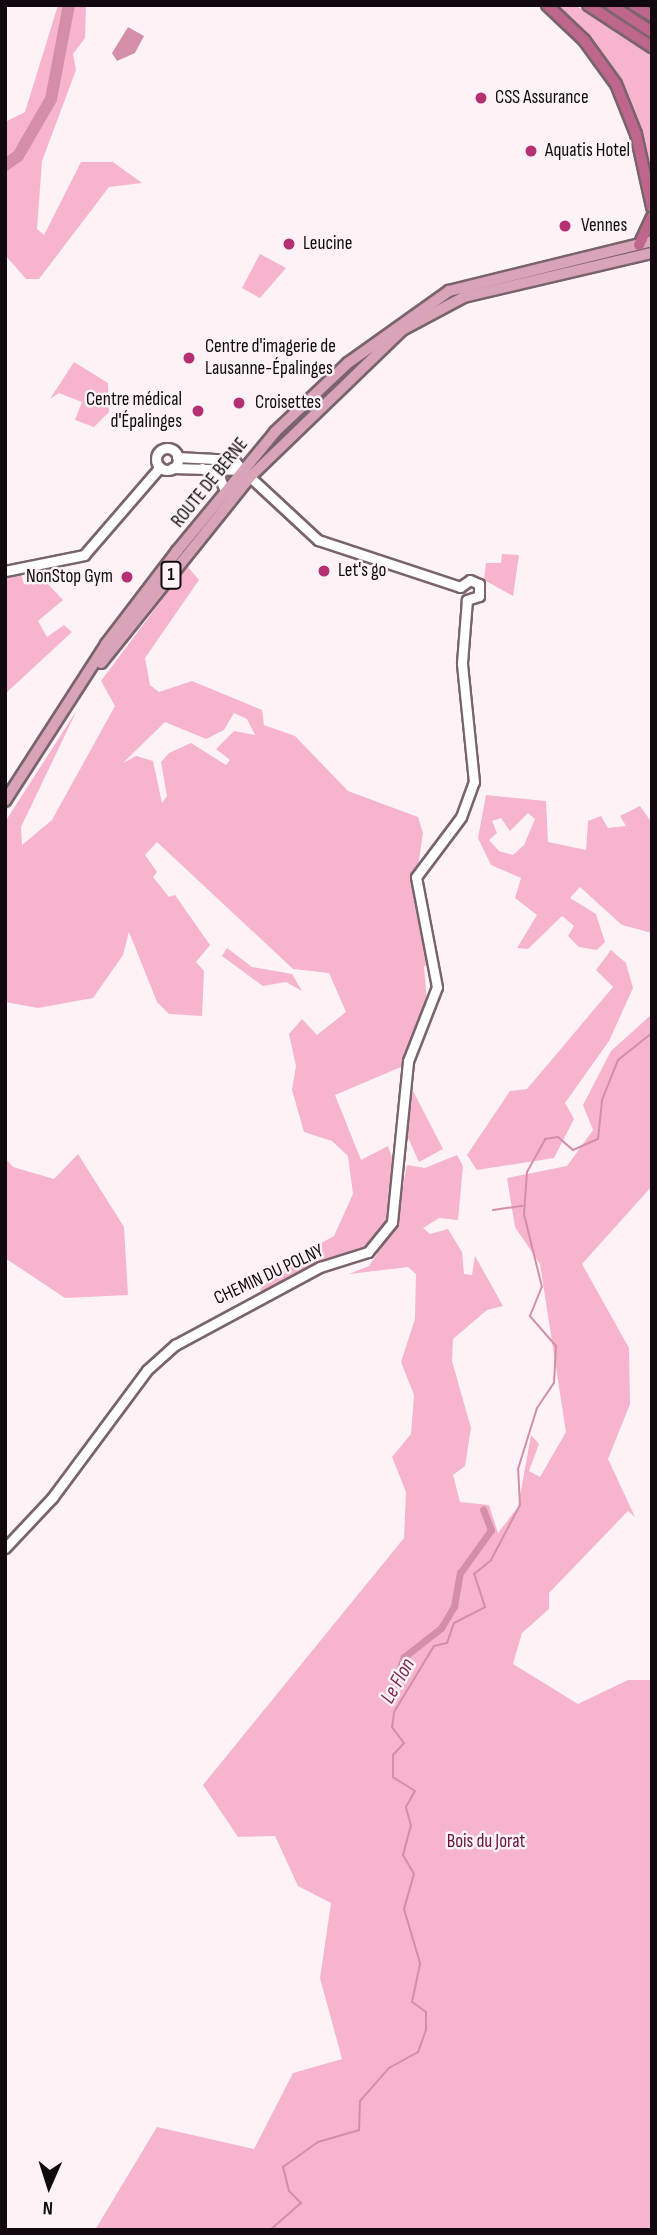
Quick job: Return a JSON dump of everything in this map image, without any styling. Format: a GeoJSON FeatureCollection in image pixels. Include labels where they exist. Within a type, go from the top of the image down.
{"type":"FeatureCollection","features":[{"type":"Feature","properties":{"kind":"highway"},"geometry":{"type":"LineString","coordinates":[[547,5],[591,48],[616,84],[636,134],[652,207]]}},
{"type":"Feature","properties":{"kind":"highway"},"geometry":{"type":"LineString","coordinates":[[588,5],[652,47]]}},
{"type":"Feature","properties":{"kind":"highway"},"geometry":{"type":"LineString","coordinates":[[611,5],[652,32]]}},
{"type":"Feature","properties":{"kind":"highway"},"geometry":{"type":"LineString","coordinates":[[634,5],[649,15]]}},
{"type":"Feature","properties":{"kind":"highway"},"geometry":{"type":"LineString","coordinates":[[639,245],[652,217]]}},
{"type":"Feature","properties":{"kind":"main road","name":"ROUTE DE BERNE"},"geometry":{"type":"LineString","coordinates":[[5,801],[93,671],[246,473],[338,371],[438,296],[652,242]]}},
{"type":"Feature","properties":{"kind":"main road","name":"ROUTE DE BERNE"},"geometry":{"type":"LineString","coordinates":[[93,671],[111,638],[225,491],[373,354],[422,316],[477,294],[652,253]]}},
{"type":"Feature","properties":{"kind":"street"},"geometry":{"type":"LineString","coordinates":[[5,571],[61,564],[91,550],[160,467],[162,449],[177,457],[234,460],[318,540],[460,587],[467,600],[479,596],[479,584],[470,580],[460,587]]}},
{"type":"Feature","properties":{"kind":"street"},"geometry":{"type":"LineString","coordinates":[[172,468],[177,457]]}},
{"type":"Feature","properties":{"kind":"street"},"geometry":{"type":"LineString","coordinates":[[160,467],[197,466],[246,473]]}},
{"type":"Feature","properties":{"kind":"street"},"geometry":{"type":"LineString","coordinates":[[197,466],[219,476],[225,491]]}},
{"type":"Feature","properties":{"kind":"street","name":"CHEMIN DU POLNY"},"geometry":{"type":"LineString","coordinates":[[5,1548],[52,1498],[147,1370],[175,1345],[320,1267],[361,1256],[381,1240],[399,1189],[408,1061],[437,987],[415,884],[421,862],[455,826],[473,789],[462,663],[467,600]]}},
{"type":"Feature","properties":{"kind":"green space"},"geometry":{"type":"Polygon","coordinates":[[[58,5],[86,5],[85,38],[73,54],[76,70],[42,161],[37,229],[44,235],[81,162],[113,162],[142,183],[109,187],[39,279],[26,279],[5,255],[5,122],[25,112],[58,5]]]}},
{"type":"Feature","properties":{"kind":"green space"},"geometry":{"type":"Polygon","coordinates":[[[552,5],[575,5],[652,55],[652,175],[629,97],[591,43],[552,5]]]}},
{"type":"Feature","properties":{"kind":"green space"},"geometry":{"type":"Polygon","coordinates":[[[260,254],[286,268],[260,298],[242,288],[260,254]]]}},
{"type":"Feature","properties":{"kind":"green space"},"geometry":{"type":"Polygon","coordinates":[[[74,362],[108,383],[109,412],[94,427],[75,420],[82,402],[59,393],[50,399],[74,362]]]}},
{"type":"Feature","properties":{"kind":"green space"},"geometry":{"type":"Polygon","coordinates":[[[502,554],[519,555],[513,596],[484,580],[486,563],[501,563],[502,554]]]}},
{"type":"Feature","properties":{"kind":"green space"},"geometry":{"type":"Polygon","coordinates":[[[187,566],[199,580],[145,658],[150,685],[159,692],[192,681],[262,710],[264,725],[295,736],[348,791],[418,817],[423,833],[414,894],[430,964],[424,966],[427,1003],[401,1067],[335,1095],[361,1160],[388,1146],[394,1164],[385,1226],[368,1247],[262,1295],[260,1289],[293,1259],[334,1236],[353,1194],[348,1156],[332,1141],[304,1132],[292,1090],[296,1066],[289,1034],[302,1019],[317,1035],[346,1012],[329,973],[293,969],[157,842],[145,855],[157,872],[153,877],[169,897],[175,895],[210,945],[196,962],[204,971],[202,1016],[169,1014],[157,1002],[129,932],[123,955],[93,998],[38,1008],[5,1002],[5,822],[77,710],[21,827],[22,845],[52,820],[115,706],[101,681],[187,566]],[[234,713],[224,730],[206,739],[165,722],[123,763],[136,756],[153,761],[162,803],[167,796],[161,762],[169,753],[191,743],[226,765],[230,760],[216,749],[234,731],[255,735],[247,719],[234,713]]]}},
{"type":"Feature","properties":{"kind":"green space"},"geometry":{"type":"Polygon","coordinates":[[[21,574],[24,584],[46,582],[63,600],[38,621],[47,637],[64,625],[72,632],[5,694],[5,577],[21,574]]]}},
{"type":"Feature","properties":{"kind":"green space"},"geometry":{"type":"Polygon","coordinates":[[[486,795],[546,801],[548,842],[586,850],[588,821],[601,816],[608,828],[626,826],[620,816],[640,806],[652,823],[652,933],[622,925],[580,887],[570,898],[596,914],[605,942],[597,950],[579,947],[568,936],[574,926],[562,916],[528,949],[517,948],[537,915],[515,898],[521,878],[491,865],[478,838],[486,795]],[[528,813],[510,831],[501,818],[492,821],[497,833],[489,840],[499,851],[513,855],[524,845],[535,819],[528,813]]]}},
{"type":"Feature","properties":{"kind":"green space"},"geometry":{"type":"Polygon","coordinates":[[[227,948],[252,967],[292,974],[302,991],[286,982],[263,986],[222,956],[227,948]]]}},
{"type":"Feature","properties":{"kind":"green space"},"geometry":{"type":"Polygon","coordinates":[[[611,950],[626,963],[633,988],[609,1041],[565,1103],[574,1119],[554,1158],[477,1170],[467,1155],[510,1091],[527,1089],[613,987],[596,970],[611,950]]]}},
{"type":"Feature","properties":{"kind":"green space","name":"Bois du Jorat"},"geometry":{"type":"Polygon","coordinates":[[[652,1014],[652,1186],[582,1264],[629,1348],[630,1404],[608,1459],[635,1517],[628,1511],[549,1593],[549,1609],[522,1633],[513,1664],[578,1704],[628,1680],[652,1680],[652,2230],[95,2230],[157,2127],[254,2149],[293,2073],[342,2059],[320,1978],[331,1903],[298,1886],[275,1836],[238,1837],[203,1785],[404,1538],[406,1492],[392,1457],[411,1434],[414,1395],[401,1362],[415,1319],[416,1274],[408,1267],[349,1274],[369,1266],[395,1228],[407,1165],[425,1168],[457,1155],[463,1166],[458,1220],[439,1218],[423,1228],[430,1234],[448,1229],[462,1252],[464,1274],[472,1275],[475,1256],[503,1306],[487,1310],[453,1339],[452,1361],[471,1428],[465,1466],[453,1475],[460,1502],[489,1505],[498,1533],[518,1507],[531,1435],[539,1444],[529,1471],[540,1477],[566,1432],[540,1264],[515,1227],[507,1178],[567,1166],[593,1130],[583,1105],[611,1051],[652,1014]]]}},
{"type":"Feature","properties":{"kind":"green space"},"geometry":{"type":"Polygon","coordinates":[[[412,1089],[443,1149],[419,1162],[406,1133],[412,1089]]]}},
{"type":"Feature","properties":{"kind":"green space"},"geometry":{"type":"Polygon","coordinates":[[[78,1154],[124,1227],[128,1295],[65,1298],[5,1258],[5,1158],[13,1167],[54,1179],[78,1154]]]}},
{"type":"Feature","properties":{"kind":"shaded area"},"geometry":{"type":"Polygon","coordinates":[[[128,27],[144,36],[135,53],[117,61],[112,53],[128,27]]]}},
{"type":"Feature","properties":{"kind":"waterway"},"geometry":{"type":"LineString","coordinates":[[5,165],[18,156],[51,99],[69,5]]}},
{"type":"Feature","properties":{"kind":"waterway","name":"Le Flon"},"geometry":{"type":"LineString","coordinates":[[270,2230],[301,2203],[289,2191],[283,2167],[318,2142],[359,2130],[360,2101],[389,2068],[418,2052],[426,2030],[426,2012],[412,2002],[420,1963],[404,1909],[414,1874],[403,1855],[411,1826],[406,1807],[415,1791],[393,1777],[393,1755],[404,1743],[392,1727],[394,1712],[434,1646],[447,1643],[454,1623],[485,1607],[474,1574],[491,1560],[520,1505],[518,1469],[537,1408],[554,1383],[556,1346],[530,1316],[542,1287],[524,1214],[527,1172],[545,1139],[558,1137],[573,1150],[598,1139],[602,1100],[618,1060],[652,1033]]}},
{"type":"Feature","properties":{"kind":"waterway"},"geometry":{"type":"LineString","coordinates":[[493,1210],[523,1206]]}},
{"type":"Feature","properties":{"kind":"waterway"},"geometry":{"type":"LineString","coordinates":[[391,1694],[404,1657],[441,1628],[454,1606],[460,1573],[491,1530],[483,1509]]}},
{"type":"Feature","properties":{"kind":"place","name":"CSS Assurance"},"geometry":{"type":"Point","coordinates":[481,98]}},
{"type":"Feature","properties":{"kind":"place","name":"Aquatis Hotel"},"geometry":{"type":"Point","coordinates":[531,151]}},
{"type":"Feature","properties":{"kind":"place","name":"Vennes"},"geometry":{"type":"Point","coordinates":[565,226]}},
{"type":"Feature","properties":{"kind":"place","name":"Leucine"},"geometry":{"type":"Point","coordinates":[289,244]}},
{"type":"Feature","properties":{"kind":"place","name":"Centre d'imagerie de Lausanne-Épalinges"},"geometry":{"type":"Point","coordinates":[189,358]}},
{"type":"Feature","properties":{"kind":"place","name":"Croisettes"},"geometry":{"type":"Point","coordinates":[239,403]}},
{"type":"Feature","properties":{"kind":"place","name":"Centre médical d'Épalinges"},"geometry":{"type":"Point","coordinates":[198,411]}},
{"type":"Feature","properties":{"kind":"place","name":"Let's go"},"geometry":{"type":"Point","coordinates":[324,571]}},
{"type":"Feature","properties":{"kind":"place","name":"NonStop Gym"},"geometry":{"type":"Point","coordinates":[127,577]}}]}
